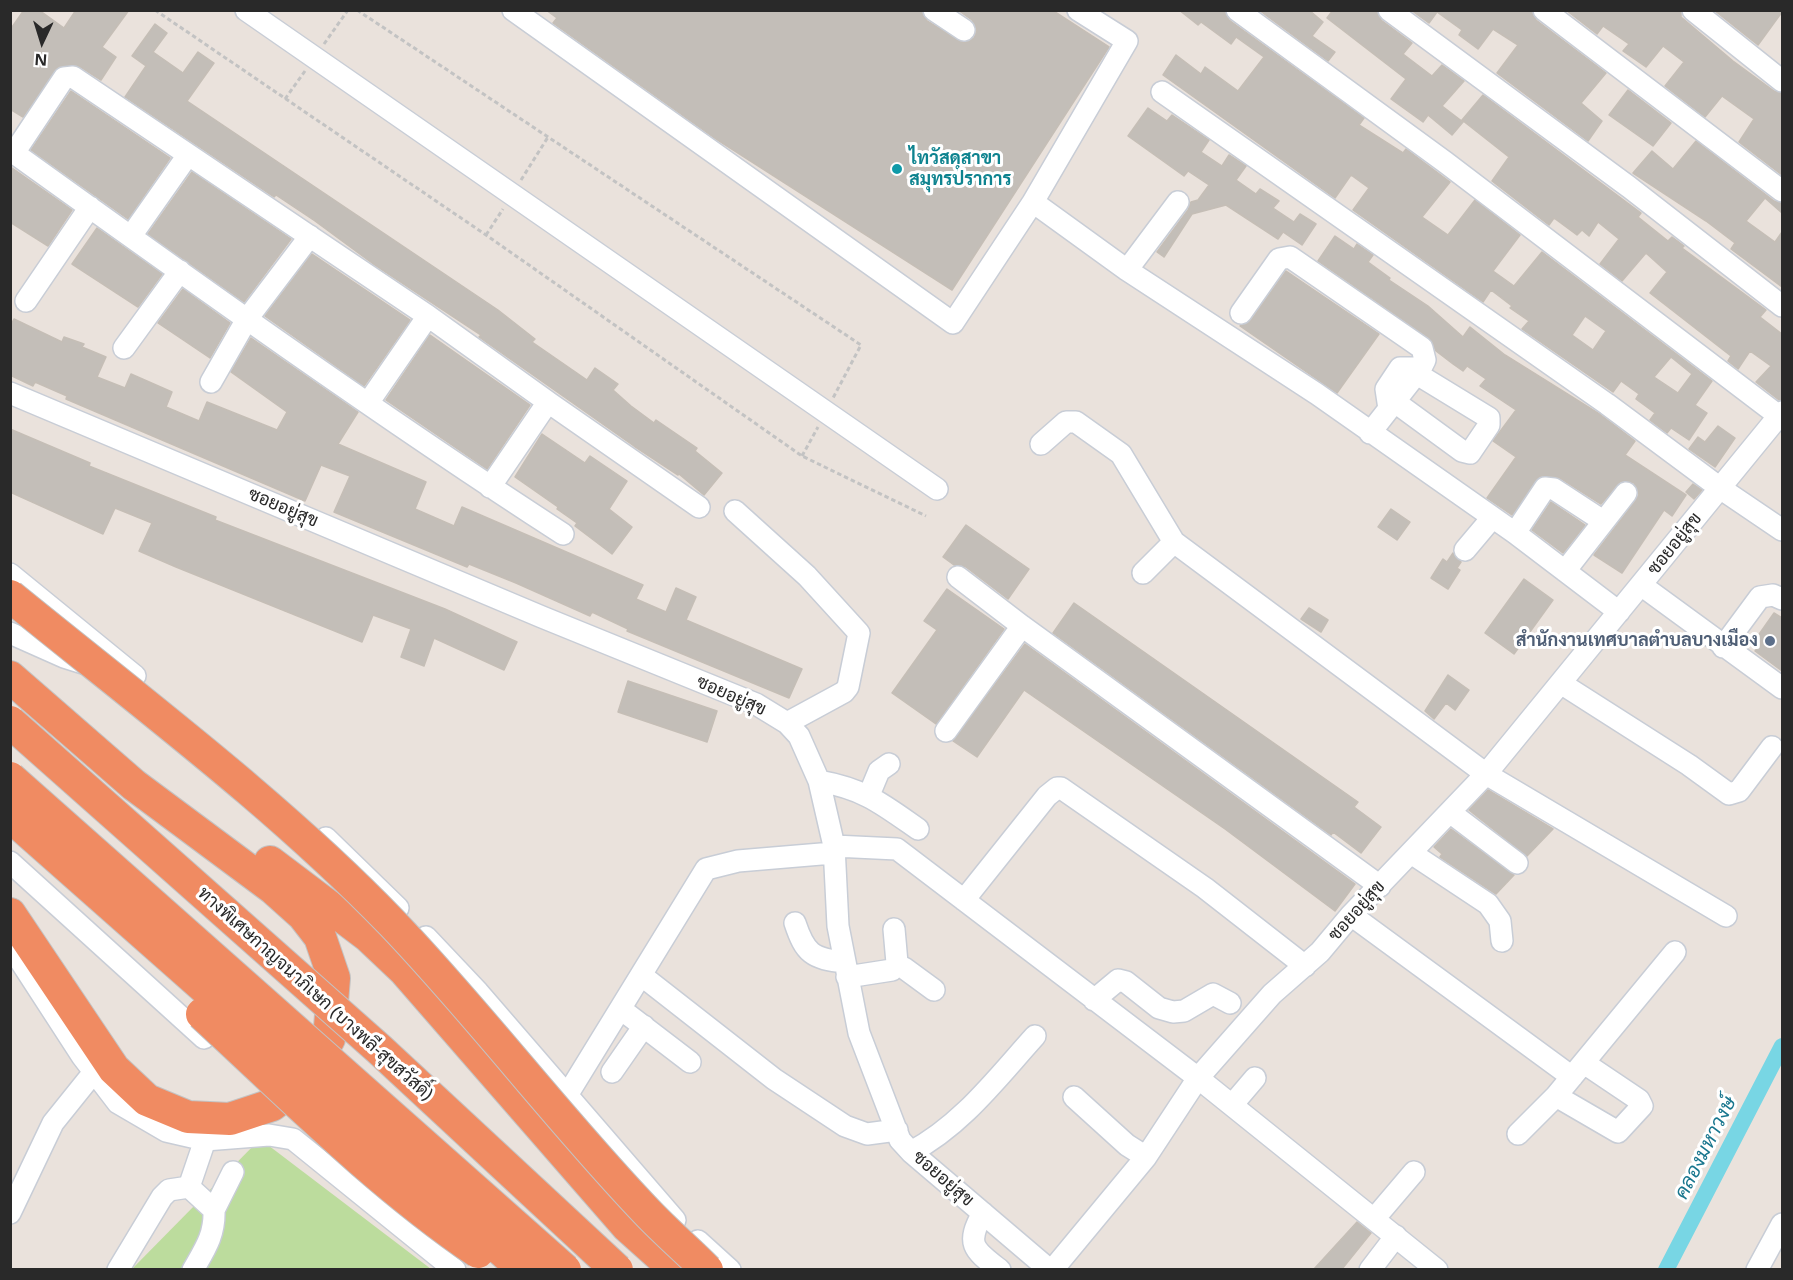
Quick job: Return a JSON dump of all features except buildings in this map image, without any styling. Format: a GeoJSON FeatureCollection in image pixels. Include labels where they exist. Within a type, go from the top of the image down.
{"type":"FeatureCollection","features":[{"type":"Feature","properties":{"kind":"highway"},"geometry":{"type":"LineString","coordinates":[[10,596],[277,814],[335,867],[392,923],[469,1008],[647,1212],[707,1269]]}},
{"type":"Feature","properties":{"kind":"highway"},"geometry":{"type":"LineString","coordinates":[[10,677],[161,807],[274,889],[303,915],[320,937],[334,978],[329,1039],[302,1082],[272,1105],[230,1119],[188,1117],[147,1100],[114,1070],[89,1036],[55,978],[10,914]]}},
{"type":"Feature","properties":{"kind":"highway","name":"ทางพิเศษกาญจนาภิเษก (บางพลี-สุขสวัสดิ์)"},"geometry":{"type":"LineString","coordinates":[[10,722],[379,1049],[616,1269]]}},
{"type":"Feature","properties":{"kind":"highway"},"geometry":{"type":"LineString","coordinates":[[90,747],[246,845],[368,936],[405,971],[627,1226],[676,1269]]}},
{"type":"Feature","properties":{"kind":"highway"},"geometry":{"type":"LineString","coordinates":[[10,778],[565,1269]]}},
{"type":"Feature","properties":{"kind":"highway"},"geometry":{"type":"LineString","coordinates":[[10,816],[524,1269]]}},
{"type":"Feature","properties":{"kind":"highway"},"geometry":{"type":"LineString","coordinates":[[10,835],[335,1136],[439,1225],[506,1269]]}},
{"type":"Feature","properties":{"kind":"street"},"geometry":{"type":"LineString","coordinates":[[246,10],[937,489]]}},
{"type":"Feature","properties":{"kind":"street"},"geometry":{"type":"LineString","coordinates":[[513,10],[953,323],[1033,202],[1127,41],[1078,10]]}},
{"type":"Feature","properties":{"kind":"street"},"geometry":{"type":"LineString","coordinates":[[934,10],[964,30]]}},
{"type":"Feature","properties":{"kind":"street"},"geometry":{"type":"LineString","coordinates":[[1237,10],[1464,176],[1781,414]]}},
{"type":"Feature","properties":{"kind":"street"},"geometry":{"type":"LineString","coordinates":[[1389,10],[1629,187],[1782,306]]}},
{"type":"Feature","properties":{"kind":"street"},"geometry":{"type":"LineString","coordinates":[[1544,10],[1782,190]]}},
{"type":"Feature","properties":{"kind":"street"},"geometry":{"type":"LineString","coordinates":[[1695,11],[1782,81]]}},
{"type":"Feature","properties":{"kind":"street"},"geometry":{"type":"LineString","coordinates":[[563,534],[368,403],[12,154],[68,75],[428,316],[699,507]]}},
{"type":"Feature","properties":{"kind":"street"},"geometry":{"type":"LineString","coordinates":[[1162,92],[1607,404],[1720,488],[1782,530]]}},
{"type":"Feature","properties":{"kind":"street"},"geometry":{"type":"LineString","coordinates":[[131,236],[188,155]]}},
{"type":"Feature","properties":{"kind":"street"},"geometry":{"type":"LineString","coordinates":[[1033,202],[1127,270],[1317,394],[1515,533],[1618,612]]}},
{"type":"Feature","properties":{"kind":"street"},"geometry":{"type":"LineString","coordinates":[[1127,270],[1178,202]]}},
{"type":"Feature","properties":{"kind":"street"},"geometry":{"type":"LineString","coordinates":[[26,301],[90,207]]}},
{"type":"Feature","properties":{"kind":"street"},"geometry":{"type":"LineString","coordinates":[[211,382],[247,319],[310,237]]}},
{"type":"Feature","properties":{"kind":"street"},"geometry":{"type":"LineString","coordinates":[[1241,313],[1279,259],[1290,257],[1422,348],[1425,360],[1419,371],[1371,433]]}},
{"type":"Feature","properties":{"kind":"street"},"geometry":{"type":"LineString","coordinates":[[124,348],[180,271]]}},
{"type":"Feature","properties":{"kind":"street"},"geometry":{"type":"LineString","coordinates":[[368,403],[428,316]]}},
{"type":"Feature","properties":{"kind":"street"},"geometry":{"type":"LineString","coordinates":[[1392,406],[1462,451],[1470,453],[1489,425],[1489,418],[1419,371]]}},
{"type":"Feature","properties":{"kind":"street","name":"ซอยอยู่สุข"},"geometry":{"type":"LineString","coordinates":[[10,393],[542,617],[756,704],[787,723],[799,736],[819,781],[833,849],[838,926],[859,1033],[897,1130],[911,1152],[1049,1268],[1146,1157],[1198,1078],[1272,994],[1305,966],[1486,774],[1781,414]]}},
{"type":"Feature","properties":{"kind":"street"},"geometry":{"type":"LineString","coordinates":[[490,487],[548,402]]}},
{"type":"Feature","properties":{"kind":"street"},"geometry":{"type":"LineString","coordinates":[[1041,444],[1066,422],[1076,422],[1121,454],[1174,542],[1486,774],[1726,916]]}},
{"type":"Feature","properties":{"kind":"street"},"geometry":{"type":"LineString","coordinates":[[1515,533],[1545,488],[1554,489],[1603,521]]}},
{"type":"Feature","properties":{"kind":"street"},"geometry":{"type":"LineString","coordinates":[[1565,571],[1626,493]]}},
{"type":"Feature","properties":{"kind":"street"},"geometry":{"type":"LineString","coordinates":[[735,511],[807,576],[859,633],[848,687],[844,692],[787,723]]}},
{"type":"Feature","properties":{"kind":"street"},"geometry":{"type":"LineString","coordinates":[[1465,550],[1492,518]]}},
{"type":"Feature","properties":{"kind":"street"},"geometry":{"type":"LineString","coordinates":[[1143,573],[1174,542]]}},
{"type":"Feature","properties":{"kind":"street"},"geometry":{"type":"LineString","coordinates":[[10,574],[277,794],[364,872],[478,992],[566,1097],[679,1225],[730,1269]]}},
{"type":"Feature","properties":{"kind":"street"},"geometry":{"type":"LineString","coordinates":[[958,577],[1380,886]]}},
{"type":"Feature","properties":{"kind":"street"},"geometry":{"type":"LineString","coordinates":[[1641,585],[1782,688]]}},
{"type":"Feature","properties":{"kind":"street"},"geometry":{"type":"LineString","coordinates":[[1723,647],[1760,597],[1773,595],[1782,599]]}},
{"type":"Feature","properties":{"kind":"street"},"geometry":{"type":"LineString","coordinates":[[946,731],[1022,626]]}},
{"type":"Feature","properties":{"kind":"street"},"geometry":{"type":"LineString","coordinates":[[10,633],[64,657],[93,665],[125,669]]}},
{"type":"Feature","properties":{"kind":"street"},"geometry":{"type":"LineString","coordinates":[[1562,684],[1689,765],[1729,794],[1734,795],[1739,791],[1772,747]]}},
{"type":"Feature","properties":{"kind":"street"},"geometry":{"type":"LineString","coordinates":[[869,795],[879,771],[889,764]]}},
{"type":"Feature","properties":{"kind":"street"},"geometry":{"type":"LineString","coordinates":[[819,781],[850,787],[869,795],[918,829]]}},
{"type":"Feature","properties":{"kind":"street"},"geometry":{"type":"LineString","coordinates":[[964,900],[1047,796],[1057,788],[1061,788],[1205,888],[1305,966]]}},
{"type":"Feature","properties":{"kind":"street"},"geometry":{"type":"LineString","coordinates":[[1450,813],[1517,863]]}},
{"type":"Feature","properties":{"kind":"street"},"geometry":{"type":"LineString","coordinates":[[566,1097],[622,1010],[706,869],[738,861],[833,849],[897,849],[1198,1078],[1437,1269]]}},
{"type":"Feature","properties":{"kind":"street"},"geometry":{"type":"LineString","coordinates":[[1411,853],[1488,904],[1500,921],[1502,941]]}},
{"type":"Feature","properties":{"kind":"street"},"geometry":{"type":"LineString","coordinates":[[10,862],[204,1038]]}},
{"type":"Feature","properties":{"kind":"street"},"geometry":{"type":"LineString","coordinates":[[1351,915],[1578,1070],[1639,1100],[1642,1106],[1618,1132],[1556,1096]]}},
{"type":"Feature","properties":{"kind":"street"},"geometry":{"type":"LineString","coordinates":[[795,923],[806,949],[814,956],[846,969],[898,967],[934,990]]}},
{"type":"Feature","properties":{"kind":"street"},"geometry":{"type":"LineString","coordinates":[[894,929],[898,967]]}},
{"type":"Feature","properties":{"kind":"street"},"geometry":{"type":"LineString","coordinates":[[10,945],[94,1072],[118,1103],[166,1131],[205,1140],[269,1136],[293,1139],[455,1269]]}},
{"type":"Feature","properties":{"kind":"street"},"geometry":{"type":"LineString","coordinates":[[1518,1134],[1556,1096],[1675,952]]}},
{"type":"Feature","properties":{"kind":"street"},"geometry":{"type":"LineString","coordinates":[[641,975],[774,1079],[845,1126],[867,1134],[897,1130]]}},
{"type":"Feature","properties":{"kind":"street"},"geometry":{"type":"LineString","coordinates":[[1094,1000],[1118,980],[1166,1011],[1184,1011],[1213,994],[1230,1003]]}},
{"type":"Feature","properties":{"kind":"street"},"geometry":{"type":"LineString","coordinates":[[622,1010],[690,1062]]}},
{"type":"Feature","properties":{"kind":"street"},"geometry":{"type":"LineString","coordinates":[[612,1072],[644,1026]]}},
{"type":"Feature","properties":{"kind":"street"},"geometry":{"type":"LineString","coordinates":[[911,1152],[935,1140],[958,1120],[1035,1036]]}},
{"type":"Feature","properties":{"kind":"street"},"geometry":{"type":"LineString","coordinates":[[10,1213],[53,1123],[94,1072]]}},
{"type":"Feature","properties":{"kind":"street"},"geometry":{"type":"LineString","coordinates":[[1232,1105],[1255,1078]]}},
{"type":"Feature","properties":{"kind":"street"},"geometry":{"type":"LineString","coordinates":[[1074,1097],[1127,1144],[1146,1157]]}},
{"type":"Feature","properties":{"kind":"street"},"geometry":{"type":"LineString","coordinates":[[189,1187],[205,1140]]}},
{"type":"Feature","properties":{"kind":"street"},"geometry":{"type":"LineString","coordinates":[[194,1269],[212,1238],[214,1210],[233,1172]]}},
{"type":"Feature","properties":{"kind":"street"},"geometry":{"type":"LineString","coordinates":[[1374,1219],[1414,1172]]}},
{"type":"Feature","properties":{"kind":"street"},"geometry":{"type":"LineString","coordinates":[[189,1187],[214,1210]]}},
{"type":"Feature","properties":{"kind":"street"},"geometry":{"type":"LineString","coordinates":[[118,1269],[162,1197],[169,1190],[189,1187]]}},
{"type":"Feature","properties":{"kind":"street"},"geometry":{"type":"LineString","coordinates":[[982,1213],[974,1227],[973,1246],[978,1253],[1000,1269]]}},
{"type":"Feature","properties":{"kind":"street"},"geometry":{"type":"LineString","coordinates":[[1757,1269],[1781,1229]]}},
{"type":"Feature","properties":{"kind":"street"},"geometry":{"type":"LineString","coordinates":[[1370,1269],[1396,1236]]}},
{"type":"Feature","properties":{"kind":"path"},"geometry":{"type":"LineString","coordinates":[[155,10],[486,235],[802,456],[926,516]]}},
{"type":"Feature","properties":{"kind":"path"},"geometry":{"type":"LineString","coordinates":[[357,10],[861,345],[829,406]]}},
{"type":"Feature","properties":{"kind":"path"},"geometry":{"type":"LineString","coordinates":[[802,456],[818,426]]}},
{"type":"Feature","properties":{"kind":"green space"},"geometry":{"type":"Polygon","coordinates":[[[260,1139],[431,1269],[131,1270],[260,1139]]]}},
{"type":"Feature","properties":{"kind":"waterway","name":"คลองมหาวงษ์"},"geometry":{"type":"LineString","coordinates":[[1666,1270],[1782,1046]]}},
{"type":"Feature","properties":{"kind":"place","name":"ไทวัสดุสาขา สมุทรปราการ"},"geometry":{"type":"Point","coordinates":[897,169]}},
{"type":"Feature","properties":{"kind":"place","name":"สำนักงานเทศบาลตำบลบางเมือง"},"geometry":{"type":"Point","coordinates":[1770,641]}}]}
